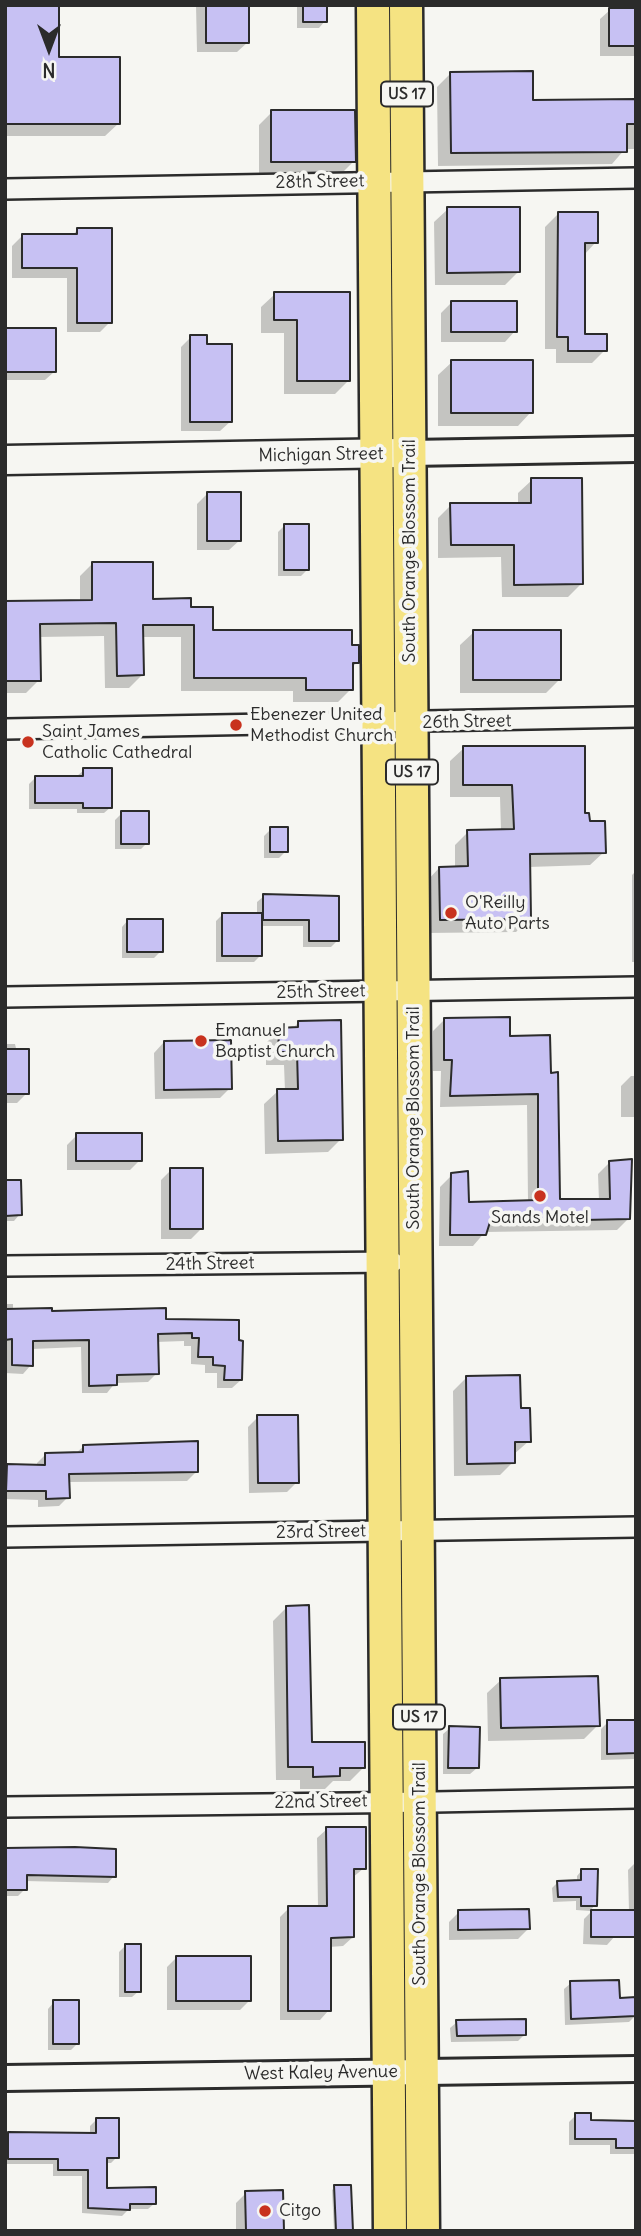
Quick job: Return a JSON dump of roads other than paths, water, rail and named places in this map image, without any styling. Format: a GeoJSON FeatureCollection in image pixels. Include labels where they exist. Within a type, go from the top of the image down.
{"type":"FeatureCollection","features":[{"type":"Feature","properties":{"kind":"main road","name":"South Orange Blossom Trail"},"geometry":{"type":"LineString","coordinates":[[373,5],[390,2231]]}},
{"type":"Feature","properties":{"kind":"main road","name":"South Orange Blossom Trail"},"geometry":{"type":"LineString","coordinates":[[406,5],[423,2231]]}},
{"type":"Feature","properties":{"kind":"main road","name":"Michigan Street"},"geometry":{"type":"LineString","coordinates":[[5,460],[410,453]]}},
{"type":"Feature","properties":{"kind":"street","name":"28th Street"},"geometry":{"type":"LineString","coordinates":[[5,189],[636,178]]}},
{"type":"Feature","properties":{"kind":"street","name":"Michigan Street"},"geometry":{"type":"LineString","coordinates":[[410,453],[636,449]]}},
{"type":"Feature","properties":{"kind":"street","name":"26th Street"},"geometry":{"type":"LineString","coordinates":[[5,729],[636,717]]}},
{"type":"Feature","properties":{"kind":"street","name":"25th Street"},"geometry":{"type":"LineString","coordinates":[[5,998],[636,987]]}},
{"type":"Feature","properties":{"kind":"street","name":"24th Street"},"geometry":{"type":"LineString","coordinates":[[5,1266],[415,1261]]}},
{"type":"Feature","properties":{"kind":"street","name":"23rd Street"},"geometry":{"type":"LineString","coordinates":[[5,1537],[636,1527]]}},
{"type":"Feature","properties":{"kind":"street","name":"22nd Street"},"geometry":{"type":"LineString","coordinates":[[5,1807],[636,1798]]}},
{"type":"Feature","properties":{"kind":"street","name":"West Kaley Avenue"},"geometry":{"type":"LineString","coordinates":[[5,2078],[636,2069]]}},
{"type":"Feature","properties":{"kind":"place","name":"Ebenezer United Methodist Church"},"geometry":{"type":"Point","coordinates":[236,725]}},
{"type":"Feature","properties":{"kind":"place","name":"Saint James Catholic Cathedral"},"geometry":{"type":"Point","coordinates":[28,742]}},
{"type":"Feature","properties":{"kind":"place","name":"O'Reilly Auto Parts"},"geometry":{"type":"Point","coordinates":[451,913]}},
{"type":"Feature","properties":{"kind":"place","name":"Emanuel Baptist Church"},"geometry":{"type":"Point","coordinates":[201,1041]}},
{"type":"Feature","properties":{"kind":"place","name":"Sands Motel"},"geometry":{"type":"Point","coordinates":[540,1196]}},
{"type":"Feature","properties":{"kind":"place","name":"Citgo"},"geometry":{"type":"Point","coordinates":[265,2211]}}]}
